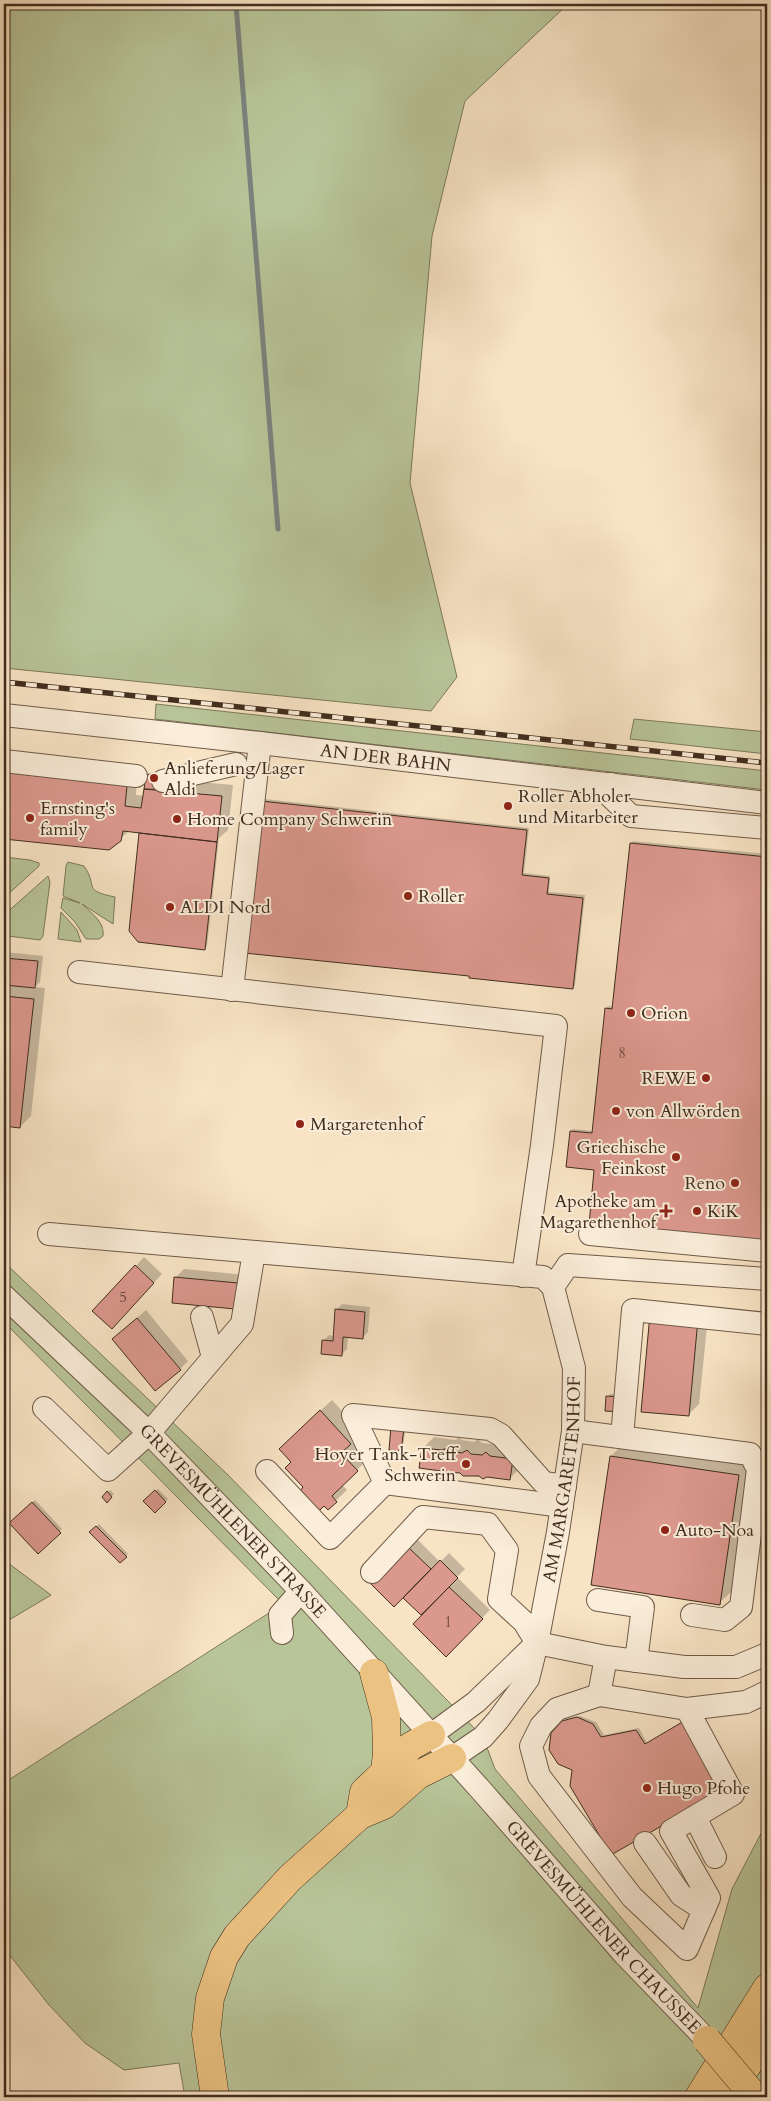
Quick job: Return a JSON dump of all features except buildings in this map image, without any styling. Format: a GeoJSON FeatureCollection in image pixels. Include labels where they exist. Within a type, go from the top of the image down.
{"type":"FeatureCollection","features":[{"type":"Feature","properties":{"kind":"main road"},"geometry":{"type":"LineString","coordinates":[[374,1673],[386,1717],[388,1733],[385,1772]]}},
{"type":"Feature","properties":{"kind":"main road"},"geometry":{"type":"LineString","coordinates":[[360,1815],[364,1792],[412,1746],[431,1735]]}},
{"type":"Feature","properties":{"kind":"main road"},"geometry":{"type":"LineString","coordinates":[[215,2097],[206,2034],[210,1998],[224,1957],[237,1936],[265,1903],[290,1878],[360,1815],[384,1805],[418,1775],[452,1758]]}},
{"type":"Feature","properties":{"kind":"main road"},"geometry":{"type":"LineString","coordinates":[[699,2097],[767,1988]]}},
{"type":"Feature","properties":{"kind":"main road"},"geometry":{"type":"LineString","coordinates":[[726,2097],[767,2036]]}},
{"type":"Feature","properties":{"kind":"main road","name":"GREVESMÜHLENER CHAUSSEE"},"geometry":{"type":"LineString","coordinates":[[707,2040],[755,2097]]}},
{"type":"Feature","properties":{"kind":"street","name":"AN DER BAHN"},"geometry":{"type":"LineString","coordinates":[[4,715],[260,743],[767,803]]}},
{"type":"Feature","properties":{"kind":"street"},"geometry":{"type":"LineString","coordinates":[[232,990],[260,743]]}},
{"type":"Feature","properties":{"kind":"street"},"geometry":{"type":"LineString","coordinates":[[4,761],[136,776]]}},
{"type":"Feature","properties":{"kind":"street"},"geometry":{"type":"LineString","coordinates":[[163,781],[236,764]]}},
{"type":"Feature","properties":{"kind":"street"},"geometry":{"type":"LineString","coordinates":[[610,784],[610,796],[631,816],[767,828]]}},
{"type":"Feature","properties":{"kind":"street"},"geometry":{"type":"LineString","coordinates":[[79,972],[556,1026],[542,1144],[523,1276]]}},
{"type":"Feature","properties":{"kind":"street"},"geometry":{"type":"LineString","coordinates":[[49,1234],[543,1277],[554,1287],[568,1265],[767,1278]]}},
{"type":"Feature","properties":{"kind":"street"},"geometry":{"type":"LineString","coordinates":[[590,1234],[767,1251]]}},
{"type":"Feature","properties":{"kind":"street"},"geometry":{"type":"LineString","coordinates":[[666,1272],[669,1242]]}},
{"type":"Feature","properties":{"kind":"street"},"geometry":{"type":"LineString","coordinates":[[44,1408],[108,1470],[149,1433],[242,1324],[254,1252]]}},
{"type":"Feature","properties":{"kind":"street","name":"AM MARGARETENHOF"},"geometry":{"type":"LineString","coordinates":[[452,1758],[483,1737],[498,1720],[528,1679],[537,1643],[557,1492],[573,1431],[574,1368],[554,1287]]}},
{"type":"Feature","properties":{"kind":"street","name":"GREVESMÜHLENER STRASSE"},"geometry":{"type":"LineString","coordinates":[[4,1296],[149,1433],[301,1591],[452,1758]]}},
{"type":"Feature","properties":{"kind":"street"},"geometry":{"type":"LineString","coordinates":[[622,1437],[633,1310],[767,1324]]}},
{"type":"Feature","properties":{"kind":"street"},"geometry":{"type":"LineString","coordinates":[[202,1317],[213,1357]]}},
{"type":"Feature","properties":{"kind":"street"},"geometry":{"type":"LineString","coordinates":[[385,1484],[353,1415],[490,1429],[501,1435],[557,1492]]}},
{"type":"Feature","properties":{"kind":"street"},"geometry":{"type":"LineString","coordinates":[[573,1431],[750,1454],[758,1468],[740,1607],[725,1620],[692,1615]]}},
{"type":"Feature","properties":{"kind":"street"},"geometry":{"type":"LineString","coordinates":[[267,1471],[330,1538],[385,1484],[557,1492]]}},
{"type":"Feature","properties":{"kind":"street"},"geometry":{"type":"LineString","coordinates":[[435,1478],[557,1492]]}},
{"type":"Feature","properties":{"kind":"street"},"geometry":{"type":"LineString","coordinates":[[372,1572],[423,1517],[488,1524],[507,1550],[499,1599],[524,1622],[537,1643],[606,1657],[684,1667],[736,1667],[767,1654]]}},
{"type":"Feature","properties":{"kind":"street"},"geometry":{"type":"LineString","coordinates":[[282,1634],[280,1615],[301,1591]]}},
{"type":"Feature","properties":{"kind":"street"},"geometry":{"type":"LineString","coordinates":[[598,1600],[643,1607],[636,1661]]}},
{"type":"Feature","properties":{"kind":"street"},"geometry":{"type":"LineString","coordinates":[[431,1735],[476,1702],[537,1643]]}},
{"type":"Feature","properties":{"kind":"street"},"geometry":{"type":"LineString","coordinates":[[600,1695],[606,1657]]}},
{"type":"Feature","properties":{"kind":"street"},"geometry":{"type":"LineString","coordinates":[[687,1709],[733,1794],[671,1831],[709,1898],[686,1949],[632,1897],[539,1776],[531,1746],[541,1726],[557,1709],[600,1695],[687,1709],[746,1702],[767,1692]]}},
{"type":"Feature","properties":{"kind":"street","name":"GREVESMÜHLENER CHAUSSEE"},"geometry":{"type":"LineString","coordinates":[[452,1758],[625,1955],[707,2040]]}},
{"type":"Feature","properties":{"kind":"street"},"geometry":{"type":"LineString","coordinates":[[695,1817],[715,1857]]}},
{"type":"Feature","properties":{"kind":"street"},"geometry":{"type":"LineString","coordinates":[[645,1842],[681,1895],[704,1910]]}},
{"type":"Feature","properties":{"kind":"green space"},"geometry":{"type":"Polygon","coordinates":[[[4,4],[568,4],[465,101],[432,236],[410,483],[457,677],[431,711],[4,668],[4,4]]]}},
{"type":"Feature","properties":{"kind":"green space"},"geometry":{"type":"Polygon","coordinates":[[[156,704],[767,771],[767,790],[155,719],[156,704]]]}},
{"type":"Feature","properties":{"kind":"green space"},"geometry":{"type":"Polygon","coordinates":[[[634,719],[767,732],[767,754],[630,739],[634,719]]]}},
{"type":"Feature","properties":{"kind":"green space"},"geometry":{"type":"Polygon","coordinates":[[[4,857],[30,860],[39,863],[39,866],[4,898],[4,857]]]}},
{"type":"Feature","properties":{"kind":"green space"},"geometry":{"type":"Polygon","coordinates":[[[68,862],[84,866],[94,890],[115,897],[113,924],[82,904],[97,918],[102,926],[103,936],[99,939],[86,939],[75,922],[61,908],[63,898],[80,903],[63,896],[68,862]]]}},
{"type":"Feature","properties":{"kind":"green space"},"geometry":{"type":"Polygon","coordinates":[[[48,876],[50,882],[43,936],[40,940],[8,936],[4,915],[48,876]]]}},
{"type":"Feature","properties":{"kind":"green space"},"geometry":{"type":"Polygon","coordinates":[[[61,912],[77,930],[81,942],[58,939],[61,912]]]}},
{"type":"Feature","properties":{"kind":"green space"},"geometry":{"type":"Polygon","coordinates":[[[4,1262],[228,1475],[483,1737],[495,1769],[698,2008],[732,1889],[767,1822],[767,2097],[185,2097],[179,2063],[124,2070],[85,2043],[49,2005],[4,1948],[4,1783],[283,1604],[4,1322],[4,1262]]]}},
{"type":"Feature","properties":{"kind":"green space"},"geometry":{"type":"Polygon","coordinates":[[[4,1560],[51,1595],[4,1623],[4,1560]]]}},
{"type":"Feature","properties":{"kind":"waterway"},"geometry":{"type":"LineString","coordinates":[[236,4],[278,529]]}},
{"type":"Feature","properties":{"kind":"railway"},"geometry":{"type":"LineString","coordinates":[[4,682],[767,763]]}},
{"type":"Feature","properties":{"kind":"place","name":"Anlieferung/Lager Aldi"},"geometry":{"type":"Point","coordinates":[154,778]}},
{"type":"Feature","properties":{"kind":"place","name":"Roller Abholer und Mitarbeiter"},"geometry":{"type":"Point","coordinates":[508,806]}},
{"type":"Feature","properties":{"kind":"place","name":"Ernsting's family"},"geometry":{"type":"Point","coordinates":[30,818]}},
{"type":"Feature","properties":{"kind":"place","name":"Home Company Schwerin"},"geometry":{"type":"Point","coordinates":[177,819]}},
{"type":"Feature","properties":{"kind":"place","name":"Roller"},"geometry":{"type":"Point","coordinates":[408,896]}},
{"type":"Feature","properties":{"kind":"place","name":"ALDI Nord"},"geometry":{"type":"Point","coordinates":[170,907]}},
{"type":"Feature","properties":{"kind":"place","name":"Orion"},"geometry":{"type":"Point","coordinates":[631,1013]}},
{"type":"Feature","properties":{"kind":"place","name":"REWE"},"geometry":{"type":"Point","coordinates":[706,1078]}},
{"type":"Feature","properties":{"kind":"place","name":"von Allwörden"},"geometry":{"type":"Point","coordinates":[616,1111]}},
{"type":"Feature","properties":{"kind":"place","name":"Margaretenhof"},"geometry":{"type":"Point","coordinates":[300,1124]}},
{"type":"Feature","properties":{"kind":"place","name":"Griechische Feinkost"},"geometry":{"type":"Point","coordinates":[676,1157]}},
{"type":"Feature","properties":{"kind":"place","name":"Reno"},"geometry":{"type":"Point","coordinates":[735,1183]}},
{"type":"Feature","properties":{"kind":"place","name":"Apotheke am Magarethenhof"},"geometry":{"type":"Point","coordinates":[666,1211]}},
{"type":"Feature","properties":{"kind":"place","name":"KiK"},"geometry":{"type":"Point","coordinates":[697,1211]}},
{"type":"Feature","properties":{"kind":"place","name":"Hoyer Tank-Treff Schwerin"},"geometry":{"type":"Point","coordinates":[466,1464]}},
{"type":"Feature","properties":{"kind":"place","name":"Auto-Noa"},"geometry":{"type":"Point","coordinates":[665,1530]}},
{"type":"Feature","properties":{"kind":"place","name":"Hugo Pfohe"},"geometry":{"type":"Point","coordinates":[647,1788]}}]}
